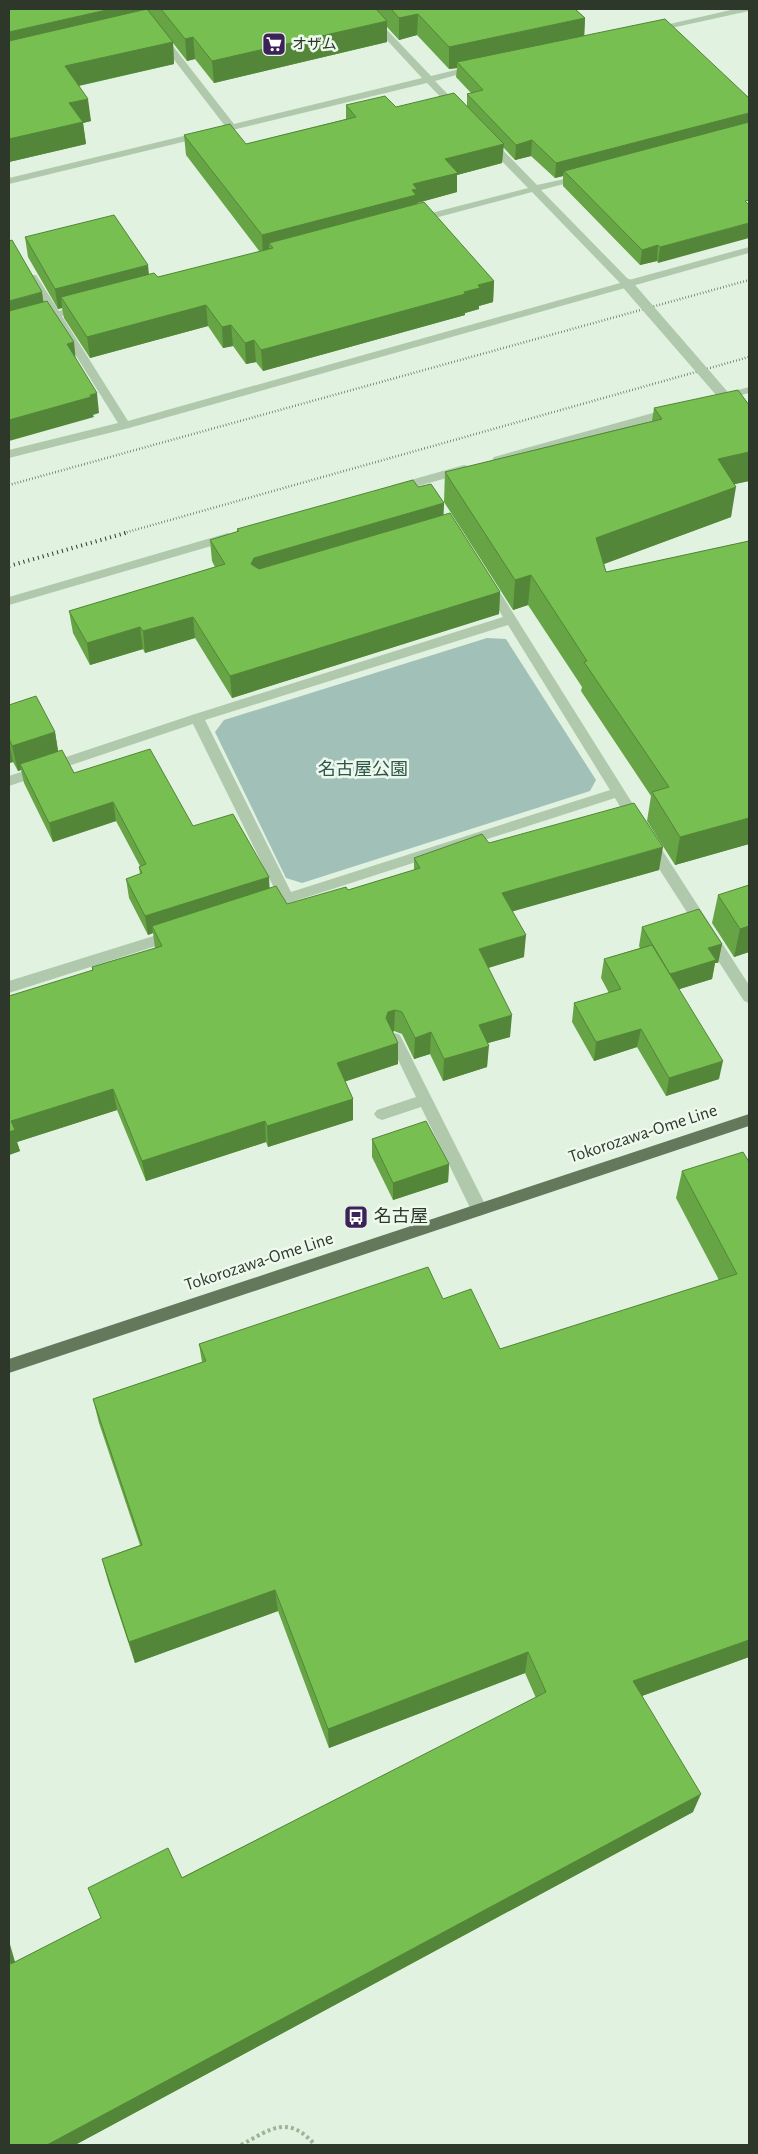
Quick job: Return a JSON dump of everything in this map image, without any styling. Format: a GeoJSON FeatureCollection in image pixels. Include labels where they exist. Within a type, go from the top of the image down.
{"type":"FeatureCollection","features":[{"type":"Feature","properties":{"kind":"main road","name":"Tokorozawa-Ome Line"},"geometry":{"type":"LineString","coordinates":[[9,1366],[749,1120]]}},
{"type":"Feature","properties":{"kind":"street"},"geometry":{"type":"LineString","coordinates":[[139,9],[231,127]]}},
{"type":"Feature","properties":{"kind":"street"},"geometry":{"type":"LineString","coordinates":[[362,9],[468,120]]}},
{"type":"Feature","properties":{"kind":"street"},"geometry":{"type":"LineString","coordinates":[[643,32],[747,9]]}},
{"type":"Feature","properties":{"kind":"street"},"geometry":{"type":"LineString","coordinates":[[140,29],[153,26]]}},
{"type":"Feature","properties":{"kind":"street"},"geometry":{"type":"LineString","coordinates":[[9,181],[482,67]]}},
{"type":"Feature","properties":{"kind":"street"},"geometry":{"type":"LineString","coordinates":[[481,134],[627,284],[735,410]]}},
{"type":"Feature","properties":{"kind":"street"},"geometry":{"type":"LineString","coordinates":[[407,222],[597,172]]}},
{"type":"Feature","properties":{"kind":"street"},"geometry":{"type":"LineString","coordinates":[[9,454],[125,425],[749,250]]}},
{"type":"Feature","properties":{"kind":"street"},"geometry":{"type":"LineString","coordinates":[[27,268],[54,315],[125,425]]}},
{"type":"Feature","properties":{"kind":"street"},"geometry":{"type":"LineString","coordinates":[[9,327],[92,305]]}},
{"type":"Feature","properties":{"kind":"street"},"geometry":{"type":"LineString","coordinates":[[706,402],[749,390]]}},
{"type":"Feature","properties":{"kind":"street"},"geometry":{"type":"LineString","coordinates":[[385,492],[426,485],[484,464],[687,408]]}},
{"type":"Feature","properties":{"kind":"street"},"geometry":{"type":"LineString","coordinates":[[9,601],[244,532]]}},
{"type":"Feature","properties":{"kind":"street"},"geometry":{"type":"LineString","coordinates":[[480,570],[618,792],[749,997]]}},
{"type":"Feature","properties":{"kind":"street"},"geometry":{"type":"LineString","coordinates":[[9,781],[197,718],[512,619]]}},
{"type":"Feature","properties":{"kind":"street"},"geometry":{"type":"LineString","coordinates":[[197,718],[287,899]]}},
{"type":"Feature","properties":{"kind":"street"},"geometry":{"type":"LineString","coordinates":[[250,910],[618,792]]}},
{"type":"Feature","properties":{"kind":"street"},"geometry":{"type":"LineString","coordinates":[[9,987],[186,931]]}},
{"type":"Feature","properties":{"kind":"street"},"geometry":{"type":"LineString","coordinates":[[395,1040],[479,1210]]}},
{"type":"Feature","properties":{"kind":"street"},"geometry":{"type":"LineString","coordinates":[[382,1114],[425,1100]]}},
{"type":"Feature","properties":{"kind":"path"},"geometry":{"type":"LineString","coordinates":[[241,2145],[277,2126],[303,2131],[315,2145]]}},
{"type":"Feature","properties":{"kind":"green space","name":"名古屋公園"},"geometry":{"type":"Polygon","coordinates":[[[487,638],[506,639],[596,780],[590,791],[302,883],[286,878],[215,732],[224,720],[487,638]]]}},
{"type":"Feature","properties":{"kind":"building"},"geometry":{"type":"Polygon","coordinates":[[[9,9],[111,9],[9,32],[9,9]]]}},
{"type":"Feature","properties":{"kind":"building"},"geometry":{"type":"Polygon","coordinates":[[[147,9],[173,42],[65,66],[88,99],[69,103],[83,122],[9,139],[9,41],[147,9]]]}},
{"type":"Feature","properties":{"kind":"building"},"geometry":{"type":"Polygon","coordinates":[[[161,9],[376,9],[387,21],[212,61],[193,37],[185,39],[161,9]]]}},
{"type":"Feature","properties":{"kind":"building"},"geometry":{"type":"Polygon","coordinates":[[[391,9],[575,9],[585,18],[449,47],[418,14],[399,18],[391,9]]]}},
{"type":"Feature","properties":{"kind":"building"},"geometry":{"type":"Polygon","coordinates":[[[665,19],[749,98],[749,113],[556,163],[532,140],[516,145],[467,94],[483,90],[457,62],[665,19]]]}},
{"type":"Feature","properties":{"kind":"building"},"geometry":{"type":"Polygon","coordinates":[[[454,93],[504,144],[445,159],[458,173],[413,184],[417,189],[412,190],[416,195],[262,235],[184,135],[230,124],[246,144],[356,117],[346,105],[385,96],[396,107],[454,93]]]}},
{"type":"Feature","properties":{"kind":"building"},"geometry":{"type":"Polygon","coordinates":[[[749,122],[749,200],[745,201],[749,205],[749,223],[660,247],[658,245],[642,250],[564,171],[749,122]]]}},
{"type":"Feature","properties":{"kind":"building"},"geometry":{"type":"Polygon","coordinates":[[[424,202],[494,281],[478,285],[480,288],[464,292],[465,294],[261,350],[254,340],[245,343],[231,325],[222,327],[206,305],[87,337],[61,297],[154,273],[158,277],[273,248],[269,243],[424,202]]]}},
{"type":"Feature","properties":{"kind":"building"},"geometry":{"type":"Polygon","coordinates":[[[114,215],[148,265],[55,289],[25,237],[114,215]]]}},
{"type":"Feature","properties":{"kind":"building"},"geometry":{"type":"Polygon","coordinates":[[[12,240],[42,292],[9,301],[9,241],[12,240]]]}},
{"type":"Feature","properties":{"kind":"building"},"geometry":{"type":"Polygon","coordinates":[[[47,301],[74,342],[67,344],[97,393],[90,395],[91,397],[9,420],[9,311],[47,301]]]}},
{"type":"Feature","properties":{"kind":"building"},"geometry":{"type":"Polygon","coordinates":[[[738,390],[749,405],[749,452],[718,459],[736,487],[596,538],[606,572],[749,541],[749,818],[680,837],[652,792],[669,787],[584,662],[587,661],[531,575],[515,580],[445,472],[662,419],[654,408],[738,390]]]}},
{"type":"Feature","properties":{"kind":"building"},"geometry":{"type":"Polygon","coordinates":[[[413,480],[418,487],[431,484],[444,503],[254,558],[251,564],[259,569],[450,513],[500,592],[230,676],[193,617],[143,631],[140,627],[87,643],[69,611],[225,564],[210,540],[239,531],[237,529],[413,480]]]}},
{"type":"Feature","properties":{"kind":"building"},"geometry":{"type":"Polygon","coordinates":[[[36,696],[55,732],[12,746],[9,738],[9,705],[36,696]]]}},
{"type":"Feature","properties":{"kind":"building"},"geometry":{"type":"Polygon","coordinates":[[[150,749],[193,826],[233,814],[269,877],[145,916],[126,879],[142,873],[139,867],[146,864],[113,802],[49,823],[20,764],[62,750],[74,773],[150,749]]]}},
{"type":"Feature","properties":{"kind":"building"},"geometry":{"type":"Polygon","coordinates":[[[634,803],[663,847],[502,893],[526,935],[479,949],[512,1015],[479,1025],[489,1046],[444,1059],[431,1032],[415,1038],[402,1012],[395,1010],[388,1012],[386,1018],[398,1043],[337,1063],[353,1099],[267,1126],[265,1121],[142,1161],[113,1089],[11,1121],[15,1130],[9,1132],[9,996],[93,970],[92,967],[162,946],[152,926],[276,886],[287,904],[346,887],[348,890],[420,868],[414,858],[482,834],[489,843],[634,803]]]}},
{"type":"Feature","properties":{"kind":"building"},"geometry":{"type":"Polygon","coordinates":[[[749,885],[749,926],[740,929],[718,895],[749,885]]]}},
{"type":"Feature","properties":{"kind":"building"},"geometry":{"type":"Polygon","coordinates":[[[699,909],[722,944],[708,948],[716,960],[670,974],[642,927],[699,909]]]}},
{"type":"Feature","properties":{"kind":"building"},"geometry":{"type":"Polygon","coordinates":[[[652,945],[723,1061],[669,1078],[641,1029],[596,1042],[574,1003],[621,989],[604,959],[652,945]]]}},
{"type":"Feature","properties":{"kind":"building"},"geometry":{"type":"Polygon","coordinates":[[[426,1121],[449,1164],[393,1183],[372,1139],[426,1121]]]}},
{"type":"Feature","properties":{"kind":"building"},"geometry":{"type":"Polygon","coordinates":[[[743,1152],[749,1162],[749,1640],[633,1681],[701,1794],[47,2145],[9,2145],[9,1958],[11,1964],[101,1918],[88,1888],[168,1848],[182,1878],[546,1692],[528,1652],[328,1729],[275,1590],[129,1642],[102,1559],[142,1545],[93,1399],[206,1361],[199,1344],[428,1267],[443,1299],[471,1289],[500,1349],[737,1274],[682,1171],[743,1152]]]}},
{"type":"Feature","properties":{"kind":"railway"},"geometry":{"type":"LineString","coordinates":[[9,485],[749,280]]}},
{"type":"Feature","properties":{"kind":"railway"},"geometry":{"type":"LineString","coordinates":[[124,533],[749,357]]}},
{"type":"Feature","properties":{"kind":"railway"},"geometry":{"type":"LineString","coordinates":[[9,566],[129,532]]}},
{"type":"Feature","properties":{"kind":"place","name":"オザム"},"geometry":{"type":"Point","coordinates":[274,44]}},
{"type":"Feature","properties":{"kind":"place","name":"名古屋"},"geometry":{"type":"Point","coordinates":[356,1217]}}]}
